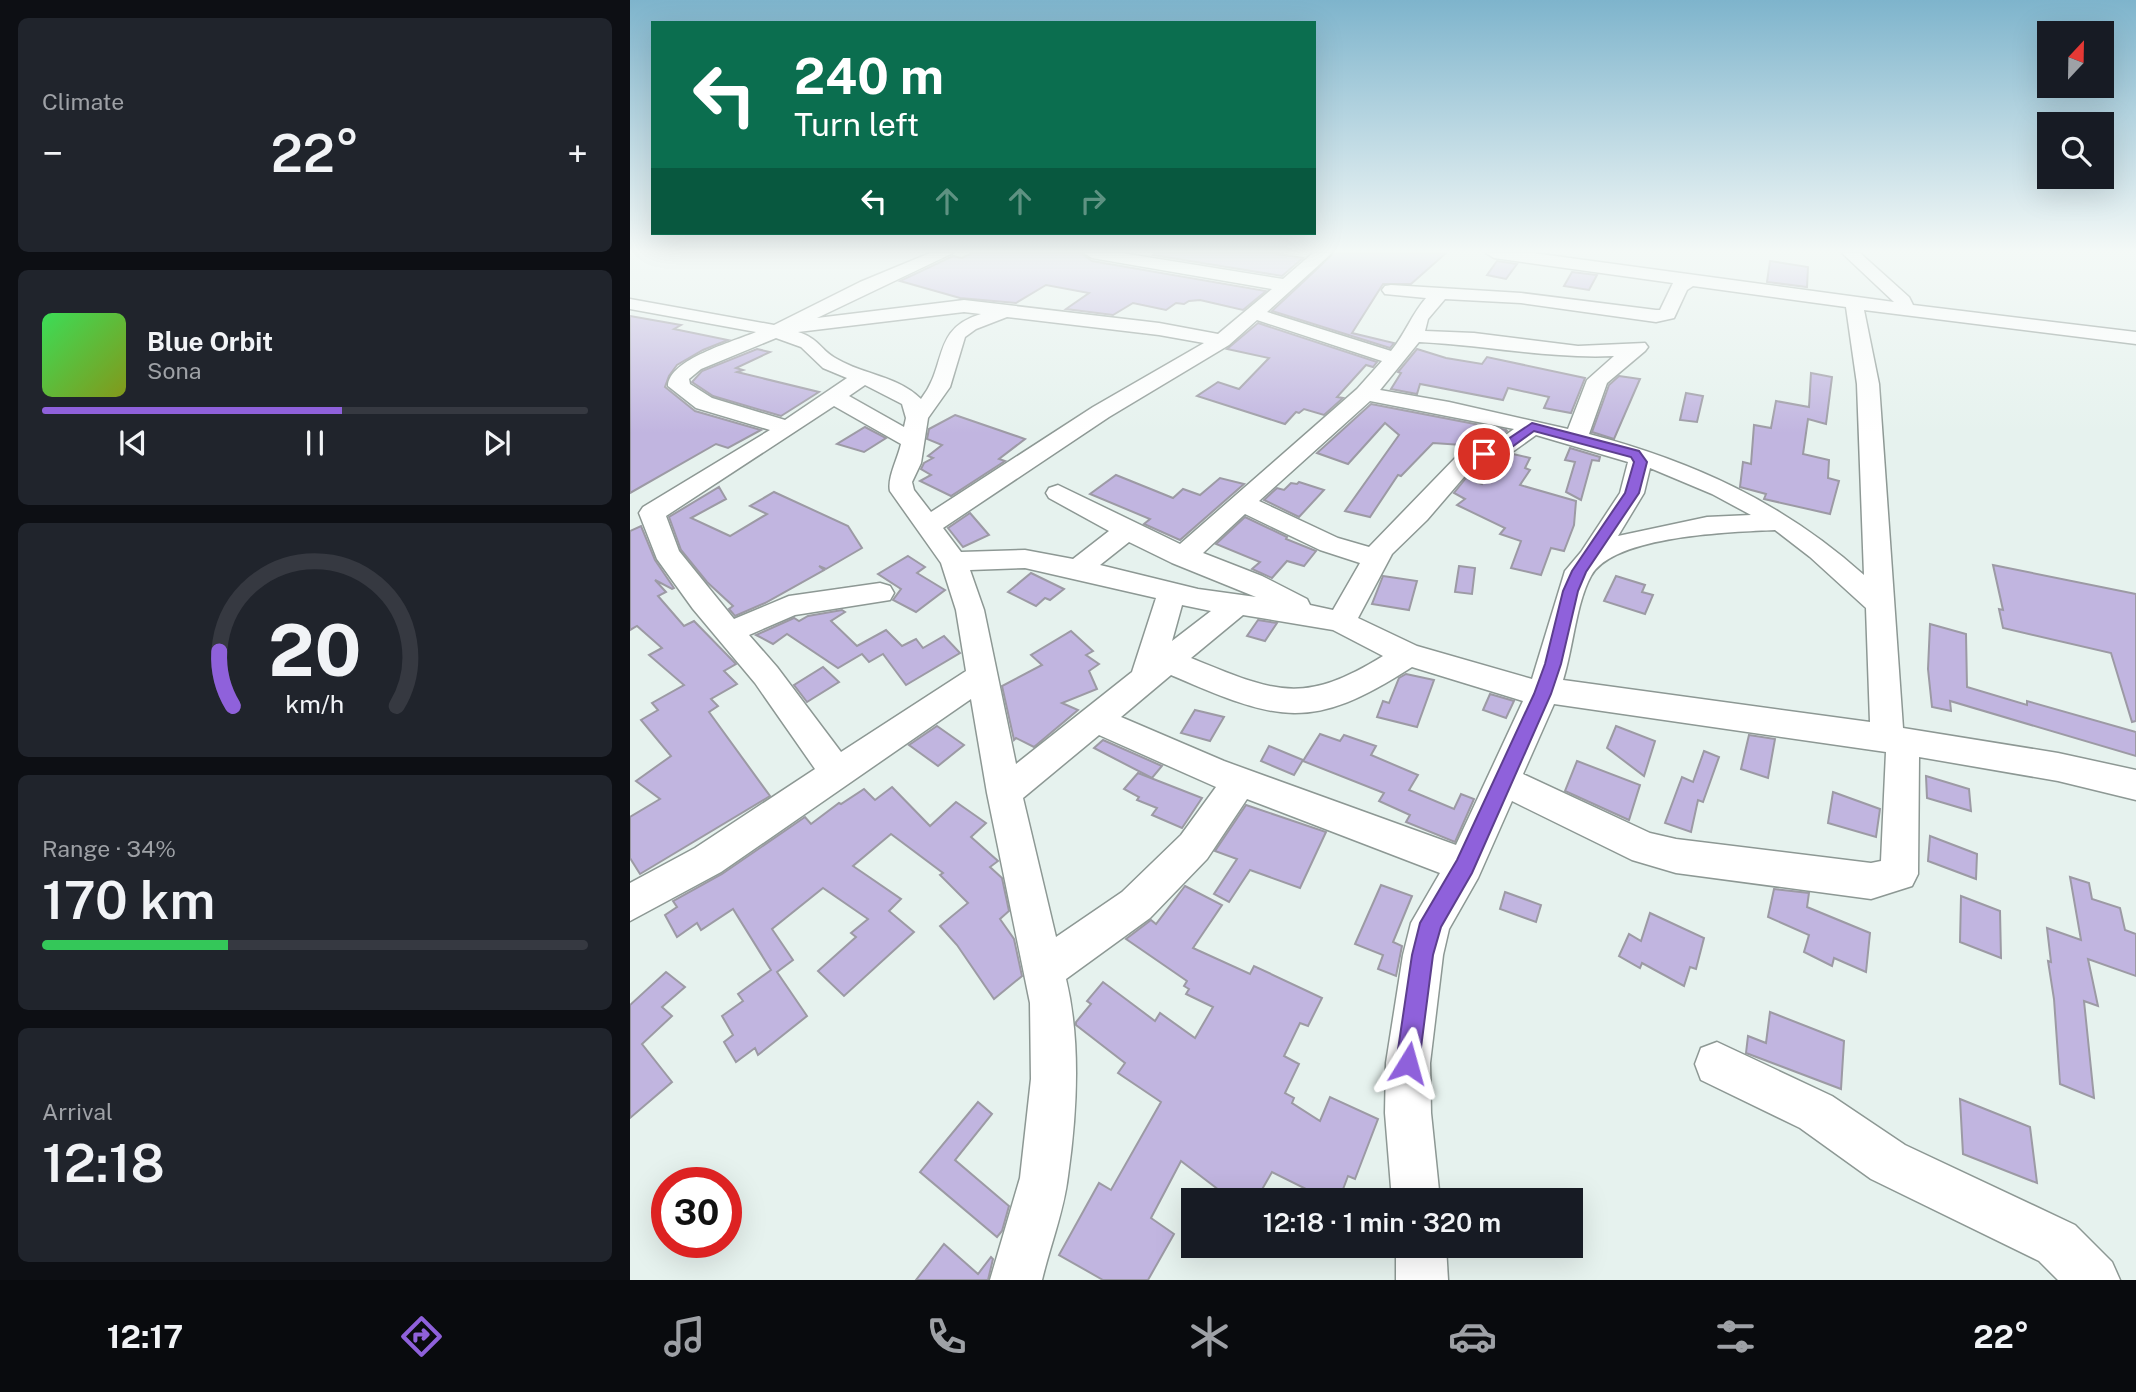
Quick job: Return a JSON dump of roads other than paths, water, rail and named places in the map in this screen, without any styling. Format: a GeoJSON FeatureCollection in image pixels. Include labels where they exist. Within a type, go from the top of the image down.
{"type":"FeatureCollection","features":[{"type":"Feature","properties":{"kind":"street"},"geometry":{"type":"LineString","coordinates":[[680,313],[778,330],[811,344],[824,361],[898,391],[912,401],[915,430],[909,463],[900,482],[902,491],[954,561],[970,610],[1004,793],[1051,1003],[1052,1091],[1044,1178],[1016,1280]]}},
{"type":"Feature","properties":{"kind":"street"},"geometry":{"type":"LineString","coordinates":[[788,428],[704,403],[679,386],[679,377],[694,365],[778,330],[811,313]]}},
{"type":"Feature","properties":{"kind":"street"},"geometry":{"type":"LineString","coordinates":[[778,330],[906,313]]}},
{"type":"Feature","properties":{"kind":"street"},"geometry":{"type":"LineString","coordinates":[[915,430],[942,384],[952,341],[958,332],[969,323],[1003,313]]}},
{"type":"Feature","properties":{"kind":"street"},"geometry":{"type":"LineString","coordinates":[[1023,313],[1159,329],[1222,341]]}},
{"type":"Feature","properties":{"kind":"street"},"geometry":{"type":"LineString","coordinates":[[1121,582],[1180,556],[1365,394],[1414,336],[1419,318],[1423,313]]}},
{"type":"Feature","properties":{"kind":"street"},"geometry":{"type":"LineString","coordinates":[[1632,313],[1656,316],[1668,313]]}},
{"type":"Feature","properties":{"kind":"street"},"geometry":{"type":"LineString","coordinates":[[1503,781],[1645,848],[1676,856],[1871,881],[1899,874],[1895,740],[1881,606],[1868,384],[1856,313]]}},
{"type":"Feature","properties":{"kind":"street"},"geometry":{"type":"LineString","coordinates":[[1941,313],[2136,338]]}},
{"type":"Feature","properties":{"kind":"street"},"geometry":{"type":"LineString","coordinates":[[928,526],[1101,412],[1222,341],[1256,314],[1396,359]]}},
{"type":"Feature","properties":{"kind":"street"},"geometry":{"type":"LineString","coordinates":[[1576,438],[1597,380],[1636,349],[1650,332],[1656,316]]}},
{"type":"Feature","properties":{"kind":"street"},"geometry":{"type":"LineString","coordinates":[[1414,336],[1474,339],[1578,352],[1636,349]]}},
{"type":"Feature","properties":{"kind":"street"},"geometry":{"type":"LineString","coordinates":[[837,774],[766,675],[666,553],[652,513],[788,428],[864,376]]}},
{"type":"Feature","properties":{"kind":"street"},"geometry":{"type":"LineString","coordinates":[[1365,394],[1416,401],[1576,438],[1635,454],[1697,478],[1749,502],[1782,522],[1881,606]]}},
{"type":"Feature","properties":{"kind":"street"},"geometry":{"type":"LineString","coordinates":[[834,397],[915,430]]}},
{"type":"Feature","properties":{"kind":"street"},"geometry":{"type":"LineString","coordinates":[[1341,622],[1374,558],[1388,541],[1419,514],[1468,458],[1500,450],[1532,427]]}},
{"type":"Feature","properties":{"kind":"street"},"geometry":{"type":"LineString","coordinates":[[1415,1188],[1408,1113],[1408,1063],[1423,955],[1431,923],[1465,866],[1543,692],[1579,571],[1591,558],[1632,493],[1640,462],[1635,454]]}},
{"type":"Feature","properties":{"kind":"street"},"geometry":{"type":"LineString","coordinates":[[1058,493],[1180,556],[1252,583],[1312,615]]}},
{"type":"Feature","properties":{"kind":"street"},"geometry":{"type":"LineString","coordinates":[[1242,503],[1329,544],[1374,558]]}},
{"type":"Feature","properties":{"kind":"street"},"geometry":{"type":"LineString","coordinates":[[1591,558],[1611,547],[1643,537],[1707,525],[1782,522]]}},
{"type":"Feature","properties":{"kind":"street"},"geometry":{"type":"LineString","coordinates":[[1078,569],[1127,530]]}},
{"type":"Feature","properties":{"kind":"street"},"geometry":{"type":"LineString","coordinates":[[954,561],[1017,558],[1078,569],[1171,594],[1236,606],[1312,615],[1341,622],[1408,655],[1543,692],[1719,712],[2087,772],[2136,785]]}},
{"type":"Feature","properties":{"kind":"street"},"geometry":{"type":"LineString","coordinates":[[728,631],[755,623],[789,606],[880,593]]}},
{"type":"Feature","properties":{"kind":"street"},"geometry":{"type":"LineString","coordinates":[[1157,670],[1171,594]]}},
{"type":"Feature","properties":{"kind":"street"},"geometry":{"type":"LineString","coordinates":[[1004,793],[1236,606]]}},
{"type":"Feature","properties":{"kind":"street"},"geometry":{"type":"LineString","coordinates":[[1157,670],[1280,702],[1300,702],[1327,698],[1364,682],[1408,655]]}},
{"type":"Feature","properties":{"kind":"street"},"geometry":{"type":"LineString","coordinates":[[630,903],[708,860],[983,675]]}},
{"type":"Feature","properties":{"kind":"street"},"geometry":{"type":"LineString","coordinates":[[1096,720],[1240,782],[1465,866]]}},
{"type":"Feature","properties":{"kind":"street"},"geometry":{"type":"LineString","coordinates":[[1044,970],[1136,905],[1194,847],[1240,782]]}},
{"type":"Feature","properties":{"kind":"street"},"geometry":{"type":"LineString","coordinates":[[1717,1064],[1816,1112],[1888,1162],[2057,1243],[2094,1280]]}},
{"type":"Feature","properties":{"kind":"street"},"geometry":{"type":"LineString","coordinates":[[1421,1258],[1422,1280]]}}]}
